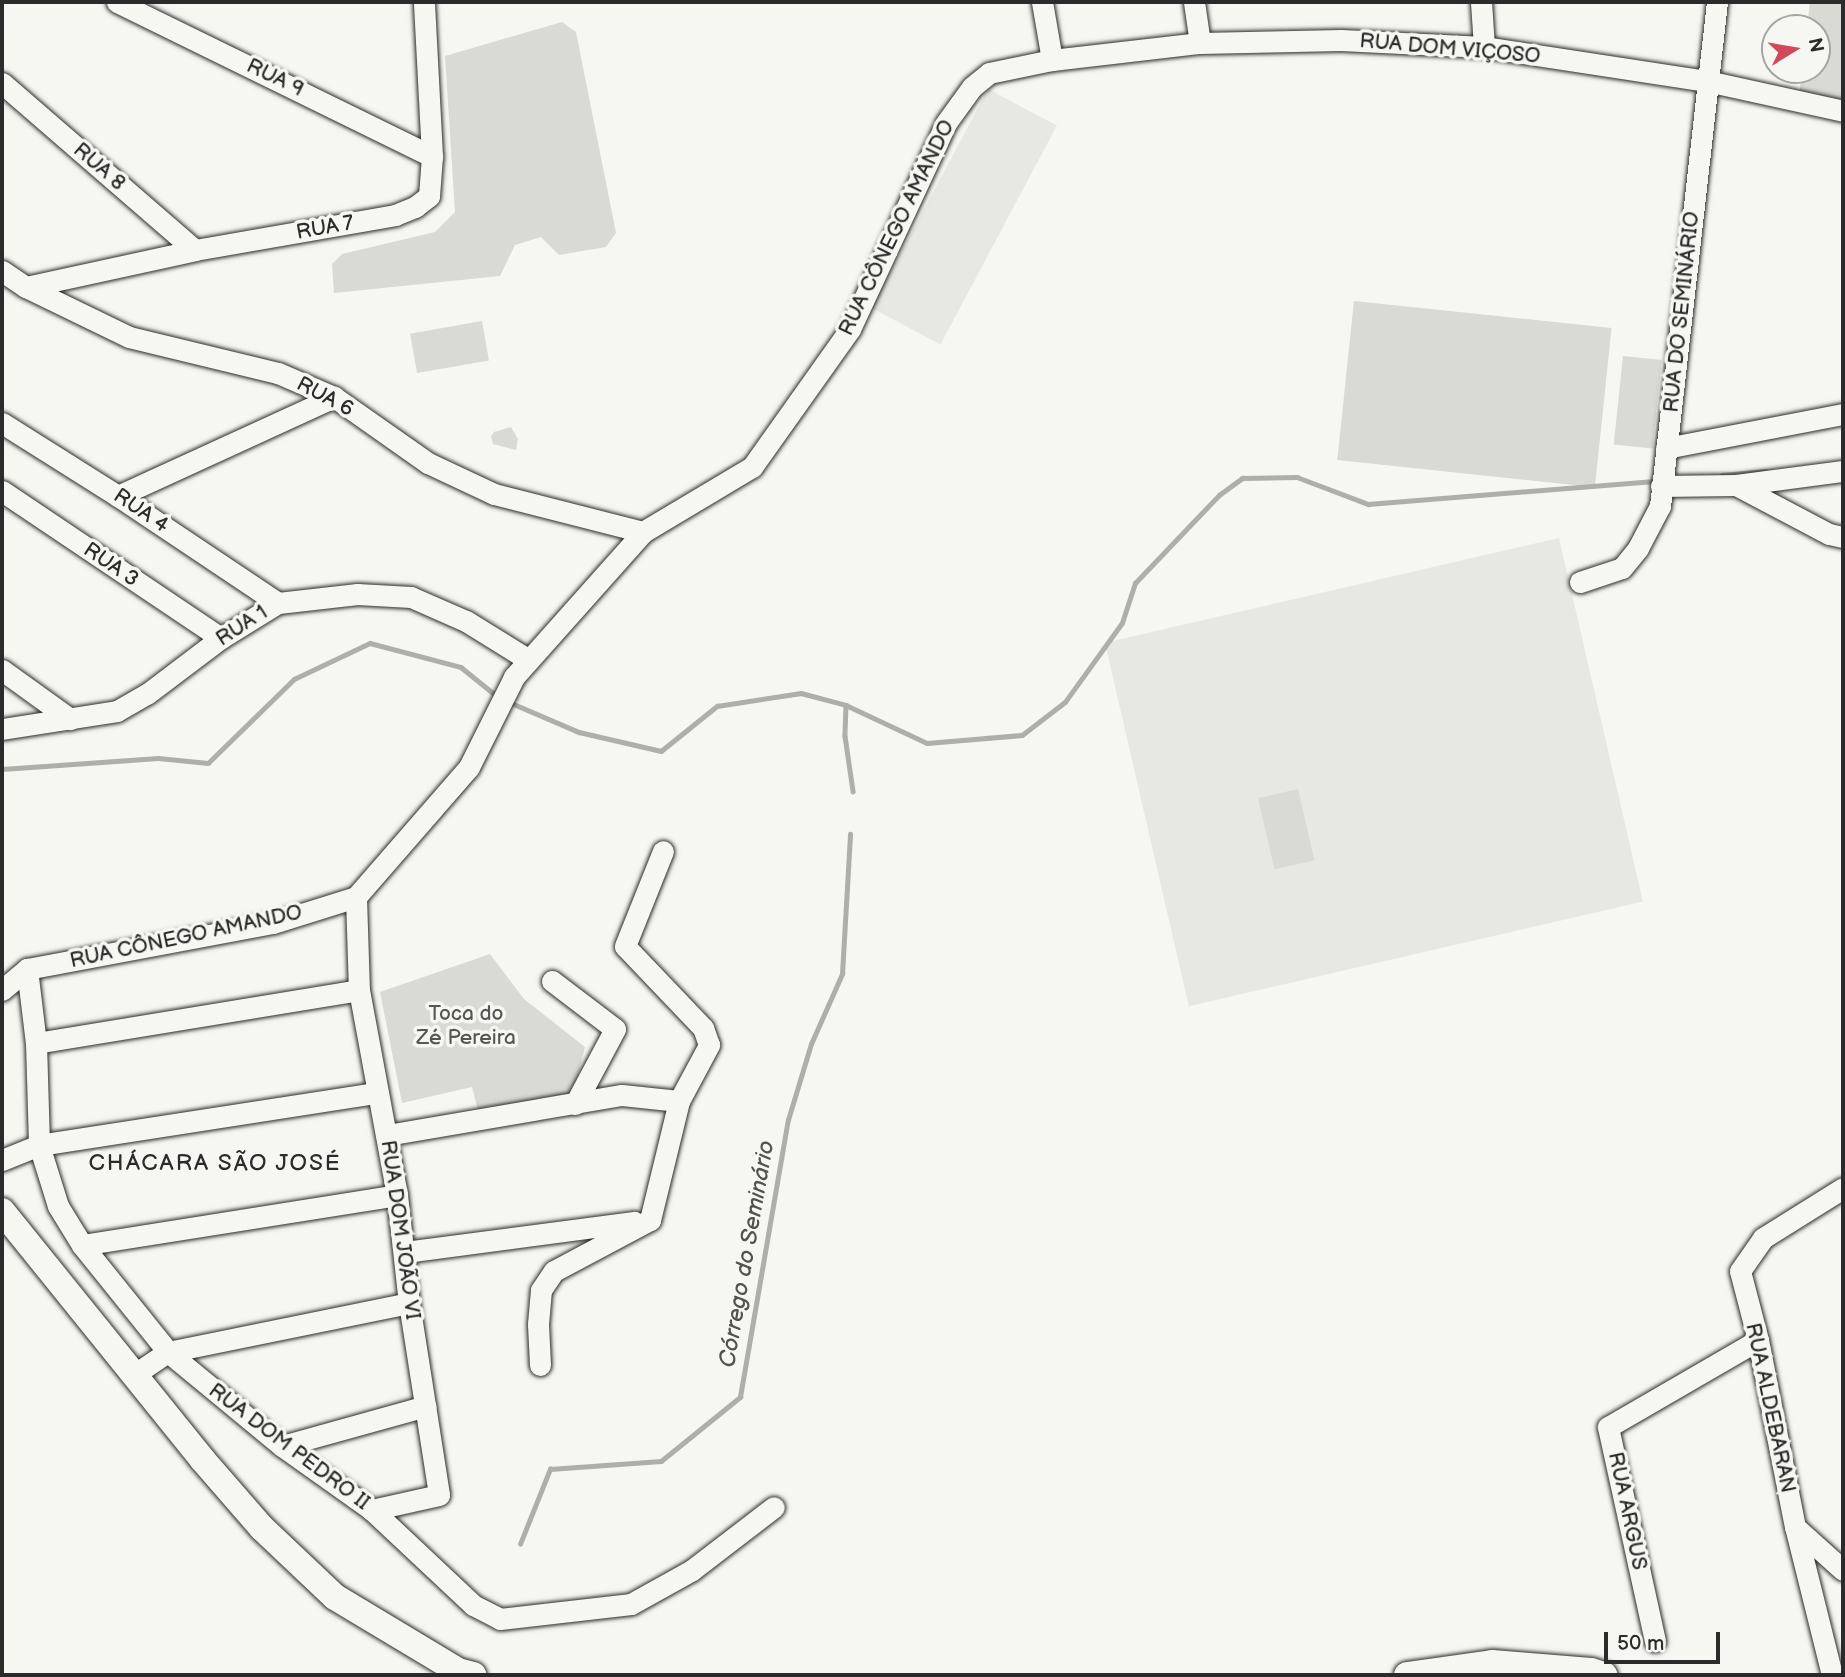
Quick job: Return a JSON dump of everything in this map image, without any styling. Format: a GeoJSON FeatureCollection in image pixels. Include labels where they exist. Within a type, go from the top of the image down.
{"type":"FeatureCollection","features":[{"type":"Feature","properties":{"kind":"main road"},"geometry":{"type":"LineString","coordinates":[[2,1210],[22,1240],[262,1528],[335,1597],[458,1671],[473,1675]]}},
{"type":"Feature","properties":{"kind":"main road"},"geometry":{"type":"LineString","coordinates":[[1407,1675],[1492,1663],[1591,1671],[1604,1675]]}},
{"type":"Feature","properties":{"kind":"street","name":"RUA 9"},"geometry":{"type":"LineString","coordinates":[[117,2],[432,156]]}},
{"type":"Feature","properties":{"kind":"street","name":"RUA 7"},"geometry":{"type":"LineString","coordinates":[[26,287],[195,250],[395,215],[429,196],[432,156],[424,2]]}},
{"type":"Feature","properties":{"kind":"street"},"geometry":{"type":"LineString","coordinates":[[1042,2],[1052,60]]}},
{"type":"Feature","properties":{"kind":"street"},"geometry":{"type":"LineString","coordinates":[[1194,2],[1200,43]]}},
{"type":"Feature","properties":{"kind":"street"},"geometry":{"type":"LineString","coordinates":[[1481,2],[1484,47]]}},
{"type":"Feature","properties":{"kind":"street","name":"RUA DO SEMINÁRIO"},"geometry":{"type":"LineString","coordinates":[[1580,582],[1622,568],[1638,548],[1663,476],[1717,2]]}},
{"type":"Feature","properties":{"kind":"street","name":"RUA DOM VIÇOSO"},"geometry":{"type":"LineString","coordinates":[[1052,60],[1200,43],[1341,40],[1484,47],[1707,81],[1843,111]]}},
{"type":"Feature","properties":{"kind":"street","name":"RUA CÔNEGO AMANDO"},"geometry":{"type":"LineString","coordinates":[[27,969],[273,923],[356,897],[469,767],[514,677],[642,532],[752,467],[850,329],[946,123],[972,87],[989,73],[1052,60]]}},
{"type":"Feature","properties":{"kind":"street","name":"RUA 8"},"geometry":{"type":"LineString","coordinates":[[2,83],[195,250]]}},
{"type":"Feature","properties":{"kind":"street","name":"RUA 6"},"geometry":{"type":"LineString","coordinates":[[2,271],[26,287],[129,337],[278,373],[334,397],[428,463],[494,494],[642,532]]}},
{"type":"Feature","properties":{"kind":"street"},"geometry":{"type":"LineString","coordinates":[[118,496],[334,397]]}},
{"type":"Feature","properties":{"kind":"street"},"geometry":{"type":"LineString","coordinates":[[1663,476],[1843,414]]}},
{"type":"Feature","properties":{"kind":"street","name":"RUA 4"},"geometry":{"type":"LineString","coordinates":[[2,423],[118,496],[278,603]]}},
{"type":"Feature","properties":{"kind":"street"},"geometry":{"type":"LineString","coordinates":[[1663,476],[1736,485],[1843,471]]}},
{"type":"Feature","properties":{"kind":"street"},"geometry":{"type":"LineString","coordinates":[[1736,485],[1829,534],[1843,537]]}},
{"type":"Feature","properties":{"kind":"street","name":"RUA 3"},"geometry":{"type":"LineString","coordinates":[[2,491],[221,638]]}},
{"type":"Feature","properties":{"kind":"street","name":"RUA 1"},"geometry":{"type":"LineString","coordinates":[[2,729],[117,711],[147,694],[221,638],[278,603],[357,594],[411,597],[466,621],[529,660]]}},
{"type":"Feature","properties":{"kind":"street"},"geometry":{"type":"LineString","coordinates":[[2,670],[70,719]]}},
{"type":"Feature","properties":{"kind":"street"},"geometry":{"type":"LineString","coordinates":[[540,1365],[538,1324],[541,1290],[554,1271],[650,1220],[679,1101],[709,1045],[703,1028],[625,946],[663,851]]}},
{"type":"Feature","properties":{"kind":"street","name":"RUA DOM JOÃO VI"},"geometry":{"type":"LineString","coordinates":[[356,897],[359,990],[397,1195],[409,1303],[439,1495],[372,1510]]}},
{"type":"Feature","properties":{"kind":"street"},"geometry":{"type":"LineString","coordinates":[[2,990],[27,969]]}},
{"type":"Feature","properties":{"kind":"street","name":"RUA DOM PEDRO II"},"geometry":{"type":"LineString","coordinates":[[27,969],[36,1043],[39,1145],[58,1206],[82,1245],[168,1352],[282,1446],[372,1510],[473,1605],[500,1619],[631,1604],[692,1570],[774,1507]]}},
{"type":"Feature","properties":{"kind":"street"},"geometry":{"type":"LineString","coordinates":[[552,981],[615,1029],[575,1104]]}},
{"type":"Feature","properties":{"kind":"street"},"geometry":{"type":"LineString","coordinates":[[36,1043],[359,990]]}},
{"type":"Feature","properties":{"kind":"street"},"geometry":{"type":"LineString","coordinates":[[2,1160],[39,1145],[376,1093]]}},
{"type":"Feature","properties":{"kind":"street"},"geometry":{"type":"LineString","coordinates":[[387,1135],[622,1094],[679,1101]]}},
{"type":"Feature","properties":{"kind":"street","name":"RUA ALDEBARAN"},"geometry":{"type":"LineString","coordinates":[[1832,1675],[1795,1527],[1758,1340],[1740,1271],[1763,1238],[1843,1188]]}},
{"type":"Feature","properties":{"kind":"street"},"geometry":{"type":"LineString","coordinates":[[82,1245],[397,1195]]}},
{"type":"Feature","properties":{"kind":"street"},"geometry":{"type":"LineString","coordinates":[[405,1252],[650,1220]]}},
{"type":"Feature","properties":{"kind":"street"},"geometry":{"type":"LineString","coordinates":[[135,1374],[168,1352],[409,1303]]}},
{"type":"Feature","properties":{"kind":"street","name":"RUA ARGUS"},"geometry":{"type":"LineString","coordinates":[[1655,1641],[1608,1427],[1758,1340]]}},
{"type":"Feature","properties":{"kind":"street"},"geometry":{"type":"LineString","coordinates":[[282,1446],[426,1406]]}},
{"type":"Feature","properties":{"kind":"street"},"geometry":{"type":"LineString","coordinates":[[1795,1527],[1843,1570]]}},
{"type":"Feature","properties":{"kind":"shaded area"},"geometry":{"type":"Polygon","coordinates":[[[988,89],[1057,126],[940,345],[872,308],[988,89]]]}},
{"type":"Feature","properties":{"kind":"shaded area"},"geometry":{"type":"Polygon","coordinates":[[[1559,538],[1643,901],[1189,1006],[1105,643],[1559,538]]]}},
{"type":"Feature","properties":{"kind":"green space"},"geometry":{"type":"Polygon","coordinates":[[[1810,2],[1843,2],[1843,107],[1799,98],[1800,84],[1831,84],[1831,14],[1809,14],[1810,2]]]}},
{"type":"Feature","properties":{"kind":"green space"},"geometry":{"type":"Polygon","coordinates":[[[562,22],[576,32],[616,233],[606,247],[559,255],[541,237],[515,245],[500,276],[334,293],[332,264],[342,254],[435,232],[455,212],[445,56],[562,22]]]}},
{"type":"Feature","properties":{"kind":"green space"},"geometry":{"type":"Polygon","coordinates":[[[1354,301],[1612,328],[1595,487],[1337,460],[1354,301]]]}},
{"type":"Feature","properties":{"kind":"green space"},"geometry":{"type":"Polygon","coordinates":[[[482,321],[489,360],[417,373],[410,334],[482,321]]]}},
{"type":"Feature","properties":{"kind":"green space"},"geometry":{"type":"Polygon","coordinates":[[[1623,356],[1662,360],[1652,449],[1614,445],[1623,356]]]}},
{"type":"Feature","properties":{"kind":"green space"},"geometry":{"type":"Polygon","coordinates":[[[511,427],[518,439],[516,450],[493,444],[491,436],[494,432],[511,427]]]}},
{"type":"Feature","properties":{"kind":"green space"},"geometry":{"type":"Polygon","coordinates":[[[1298,789],[1314,860],[1274,869],[1258,798],[1298,789]]]}},
{"type":"Feature","properties":{"kind":"green space","name":"Toca do Zé Pereira"},"geometry":{"type":"Polygon","coordinates":[[[490,954],[524,999],[585,1047],[569,1111],[481,1123],[472,1087],[402,1103],[380,992],[490,954]]]}},
{"type":"Feature","properties":{"kind":"waterway"},"geometry":{"type":"LineString","coordinates":[[1722,475],[1766,471]]}},
{"type":"Feature","properties":{"kind":"waterway"},"geometry":{"type":"LineString","coordinates":[[509,702],[579,732],[661,751],[717,706],[801,693],[846,705],[927,743],[1022,735],[1065,702],[1122,623],[1135,583],[1219,495],[1242,478],[1297,477],[1368,504],[1654,481]]}},
{"type":"Feature","properties":{"kind":"waterway"},"geometry":{"type":"LineString","coordinates":[[2,769],[158,758],[208,763],[294,679],[370,643],[461,667],[498,697]]}},
{"type":"Feature","properties":{"kind":"waterway","name":"Córrego do Seminário"},"geometry":{"type":"LineString","coordinates":[[846,705],[845,736],[853,791]]}},
{"type":"Feature","properties":{"kind":"waterway","name":"Córrego do Seminário"},"geometry":{"type":"LineString","coordinates":[[520,1544],[550,1469],[661,1461],[740,1397],[788,1120],[811,1044],[842,974],[850,834]]}},
{"type":"Feature","properties":{"kind":"district","name":"CHÁCARA SÃO JOSÉ"},"geometry":{"type":"Point","coordinates":[215,1163]}}]}
